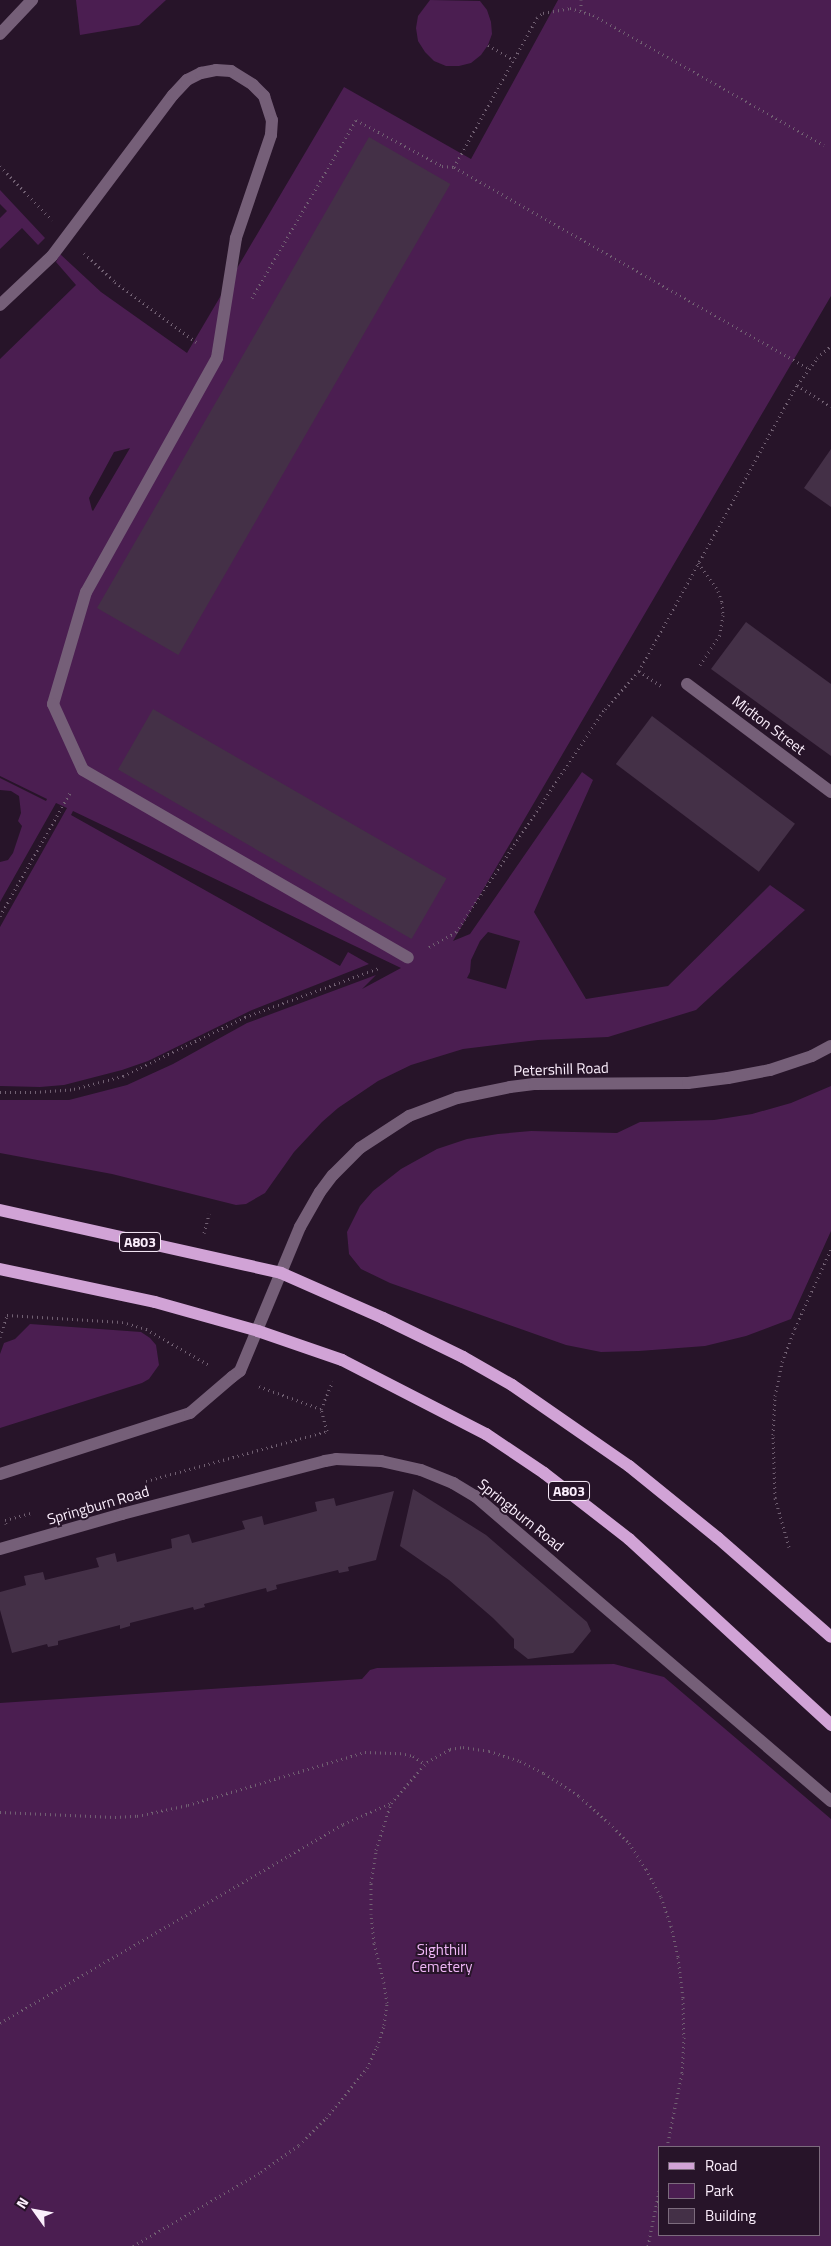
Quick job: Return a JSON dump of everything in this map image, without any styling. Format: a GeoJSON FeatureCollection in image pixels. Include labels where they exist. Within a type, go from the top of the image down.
{"type":"FeatureCollection","features":[{"type":"Feature","properties":{"kind":"main road","name":"A803"},"geometry":{"type":"LineString","coordinates":[[0,1210],[281,1273],[424,1337],[512,1385],[568,1423],[674,1502],[831,1637]]}},
{"type":"Feature","properties":{"kind":"main road","name":"A803"},"geometry":{"type":"LineString","coordinates":[[0,1268],[126,1295],[258,1331],[342,1360],[419,1398],[514,1452],[629,1539],[831,1725]]}},
{"type":"Feature","properties":{"kind":"street"},"geometry":{"type":"LineString","coordinates":[[0,34],[32,0]]}},
{"type":"Feature","properties":{"kind":"street"},"geometry":{"type":"LineString","coordinates":[[0,305],[52,256],[173,95],[187,80],[201,73],[216,70],[231,71],[253,85],[264,96],[272,120],[271,135],[236,238],[217,358],[86,592],[53,704],[83,770],[408,958]]}},
{"type":"Feature","properties":{"kind":"street","name":"Midton Street"},"geometry":{"type":"LineString","coordinates":[[688,684],[831,792]]}},
{"type":"Feature","properties":{"kind":"street","name":"Petershill Road"},"geometry":{"type":"LineString","coordinates":[[281,1273],[308,1210],[333,1175],[376,1136],[423,1110],[484,1091],[534,1084],[660,1084],[728,1078],[770,1070],[812,1056],[831,1046]]}},
{"type":"Feature","properties":{"kind":"street"},"geometry":{"type":"LineString","coordinates":[[0,1474],[190,1413],[240,1371],[281,1273]]}},
{"type":"Feature","properties":{"kind":"street","name":"Springburn Road"},"geometry":{"type":"LineString","coordinates":[[6,1548],[122,1514],[325,1461],[336,1459],[381,1461],[421,1470],[453,1483],[475,1496],[831,1801]]}},
{"type":"Feature","properties":{"kind":"path"},"geometry":{"type":"LineString","coordinates":[[581,0],[581,10]]}},
{"type":"Feature","properties":{"kind":"path"},"geometry":{"type":"LineString","coordinates":[[454,167],[537,18],[542,13],[570,8],[581,10],[824,145]]}},
{"type":"Feature","properties":{"kind":"path"},"geometry":{"type":"LineString","coordinates":[[488,45],[514,60]]}},
{"type":"Feature","properties":{"kind":"path"},"geometry":{"type":"LineString","coordinates":[[252,299],[356,120],[442,166],[454,167],[809,369]]}},
{"type":"Feature","properties":{"kind":"path"},"geometry":{"type":"LineString","coordinates":[[0,166],[38,206]]}},
{"type":"Feature","properties":{"kind":"path"},"geometry":{"type":"LineString","coordinates":[[87,256],[115,282],[192,339]]}},
{"type":"Feature","properties":{"kind":"path"},"geometry":{"type":"LineString","coordinates":[[0,1092],[74,1089],[124,1076],[245,1017],[408,958],[456,932],[605,709],[639,671],[797,385],[831,346]]}},
{"type":"Feature","properties":{"kind":"path"},"geometry":{"type":"LineString","coordinates":[[797,385],[831,407]]}},
{"type":"Feature","properties":{"kind":"path"},"geometry":{"type":"LineString","coordinates":[[688,684],[720,635],[722,627],[722,602],[718,591],[698,564]]}},
{"type":"Feature","properties":{"kind":"path"},"geometry":{"type":"LineString","coordinates":[[0,916],[83,770]]}},
{"type":"Feature","properties":{"kind":"path"},"geometry":{"type":"LineString","coordinates":[[789,1547],[776,1498],[772,1444],[775,1396],[782,1362],[831,1248]]}},
{"type":"Feature","properties":{"kind":"path"},"geometry":{"type":"LineString","coordinates":[[139,1483],[328,1431],[321,1409],[232,1378],[146,1329]]}},
{"type":"Feature","properties":{"kind":"path"},"geometry":{"type":"LineString","coordinates":[[6,1548],[5,1520],[33,1512]]}},
{"type":"Feature","properties":{"kind":"path"},"geometry":{"type":"LineString","coordinates":[[0,2024],[343,1824],[390,1803],[425,1764],[439,1753],[463,1747],[489,1751],[520,1761],[544,1773],[578,1796],[629,1844],[646,1869],[661,1897],[671,1926],[678,1957],[683,1998],[684,2038],[682,2072],[667,2146]]}},
{"type":"Feature","properties":{"kind":"path"},"geometry":{"type":"LineString","coordinates":[[0,1812],[115,1817],[137,1816],[188,1805],[365,1752],[400,1753],[413,1756],[425,1764]]}},
{"type":"Feature","properties":{"kind":"path"},"geometry":{"type":"LineString","coordinates":[[133,2246],[261,2172],[299,2145],[326,2118],[367,2068],[377,2047],[384,2025],[387,2004],[374,1943],[371,1883],[376,1850],[390,1803]]}},
{"type":"Feature","properties":{"kind":"path"},"geometry":{"type":"LineString","coordinates":[[648,2246],[658,2196]]}},
{"type":"Feature","properties":{"kind":"green space"},"geometry":{"type":"Polygon","coordinates":[[[76,0],[166,0],[139,25],[80,35],[76,0]]]}},
{"type":"Feature","properties":{"kind":"green space"},"geometry":{"type":"Polygon","coordinates":[[[430,0],[480,1],[487,10],[492,34],[488,45],[481,55],[471,63],[459,66],[446,66],[434,61],[425,52],[418,41],[416,28],[418,16],[430,0]]]}},
{"type":"Feature","properties":{"kind":"green space"},"geometry":{"type":"Polygon","coordinates":[[[558,0],[831,0],[831,296],[453,941],[470,934],[582,772],[593,780],[534,912],[586,999],[668,986],[770,885],[805,910],[696,1010],[608,1037],[538,1040],[463,1049],[411,1065],[378,1081],[338,1108],[322,1122],[294,1152],[265,1193],[246,1204],[236,1205],[112,1174],[0,1153],[0,1100],[69,1100],[127,1085],[173,1064],[247,1023],[376,975],[362,989],[401,968],[73,811],[71,815],[340,966],[348,952],[369,964],[252,1010],[148,1061],[122,1070],[64,1085],[40,1087],[0,1086],[0,927],[67,808],[56,803],[0,902],[0,862],[8,860],[13,853],[22,826],[18,821],[21,813],[19,796],[11,791],[0,790],[0,778],[46,801],[47,799],[0,776],[0,359],[76,285],[56,262],[60,254],[101,292],[187,353],[344,87],[471,159],[558,0]],[[130,448],[114,452],[89,498],[93,511],[130,448]],[[488,932],[480,941],[471,960],[470,972],[467,978],[506,989],[520,941],[488,932]]]}},
{"type":"Feature","properties":{"kind":"green space"},"geometry":{"type":"Polygon","coordinates":[[[0,190],[45,238],[38,245],[22,228],[0,249],[0,218],[7,211],[0,204],[0,190]]]}},
{"type":"Feature","properties":{"kind":"green space"},"geometry":{"type":"Polygon","coordinates":[[[831,1086],[831,1231],[791,1319],[746,1336],[705,1346],[639,1351],[601,1352],[566,1345],[390,1283],[361,1269],[349,1254],[347,1232],[360,1206],[373,1191],[401,1169],[437,1149],[467,1139],[498,1134],[531,1131],[617,1133],[640,1122],[714,1120],[752,1114],[791,1103],[831,1086]]]}},
{"type":"Feature","properties":{"kind":"green space"},"geometry":{"type":"Polygon","coordinates":[[[30,1324],[141,1332],[156,1345],[159,1365],[149,1379],[142,1383],[0,1428],[0,1354],[4,1343],[15,1339],[30,1324]]]}},
{"type":"Feature","properties":{"kind":"green space","name":"Sighthill Cemetery"},"geometry":{"type":"Polygon","coordinates":[[[614,1664],[664,1677],[831,1819],[831,2246],[0,2246],[0,1703],[362,1679],[370,1670],[377,1668],[614,1664]]]}},
{"type":"Feature","properties":{"kind":"building"},"geometry":{"type":"Polygon","coordinates":[[[369,137],[450,184],[178,655],[97,608],[369,137]]]}},
{"type":"Feature","properties":{"kind":"building"},"geometry":{"type":"Polygon","coordinates":[[[831,449],[831,507],[804,488],[831,449]]]}},
{"type":"Feature","properties":{"kind":"building"},"geometry":{"type":"Polygon","coordinates":[[[746,622],[831,684],[831,756],[711,669],[746,622]]]}},
{"type":"Feature","properties":{"kind":"building"},"geometry":{"type":"Polygon","coordinates":[[[153,709],[447,878],[412,939],[118,770],[153,709]]]}},
{"type":"Feature","properties":{"kind":"building"},"geometry":{"type":"Polygon","coordinates":[[[652,716],[795,824],[759,872],[616,764],[652,716]]]}},
{"type":"Feature","properties":{"kind":"building"},"geometry":{"type":"Polygon","coordinates":[[[413,1489],[486,1535],[587,1622],[591,1631],[573,1653],[528,1659],[514,1648],[514,1639],[493,1618],[449,1580],[400,1546],[413,1489]]]}},
{"type":"Feature","properties":{"kind":"building"},"geometry":{"type":"Polygon","coordinates":[[[394,1491],[376,1560],[348,1567],[349,1571],[339,1573],[338,1570],[276,1585],[277,1589],[267,1592],[266,1588],[204,1604],[205,1607],[194,1610],[193,1607],[130,1623],[130,1626],[120,1629],[120,1625],[58,1641],[58,1645],[48,1647],[47,1644],[12,1653],[0,1610],[0,1592],[26,1585],[24,1576],[43,1572],[45,1580],[99,1567],[96,1558],[115,1553],[117,1562],[172,1548],[171,1539],[189,1534],[192,1543],[245,1529],[242,1521],[262,1516],[264,1525],[317,1511],[315,1502],[334,1498],[336,1506],[394,1491]]]}}]}
